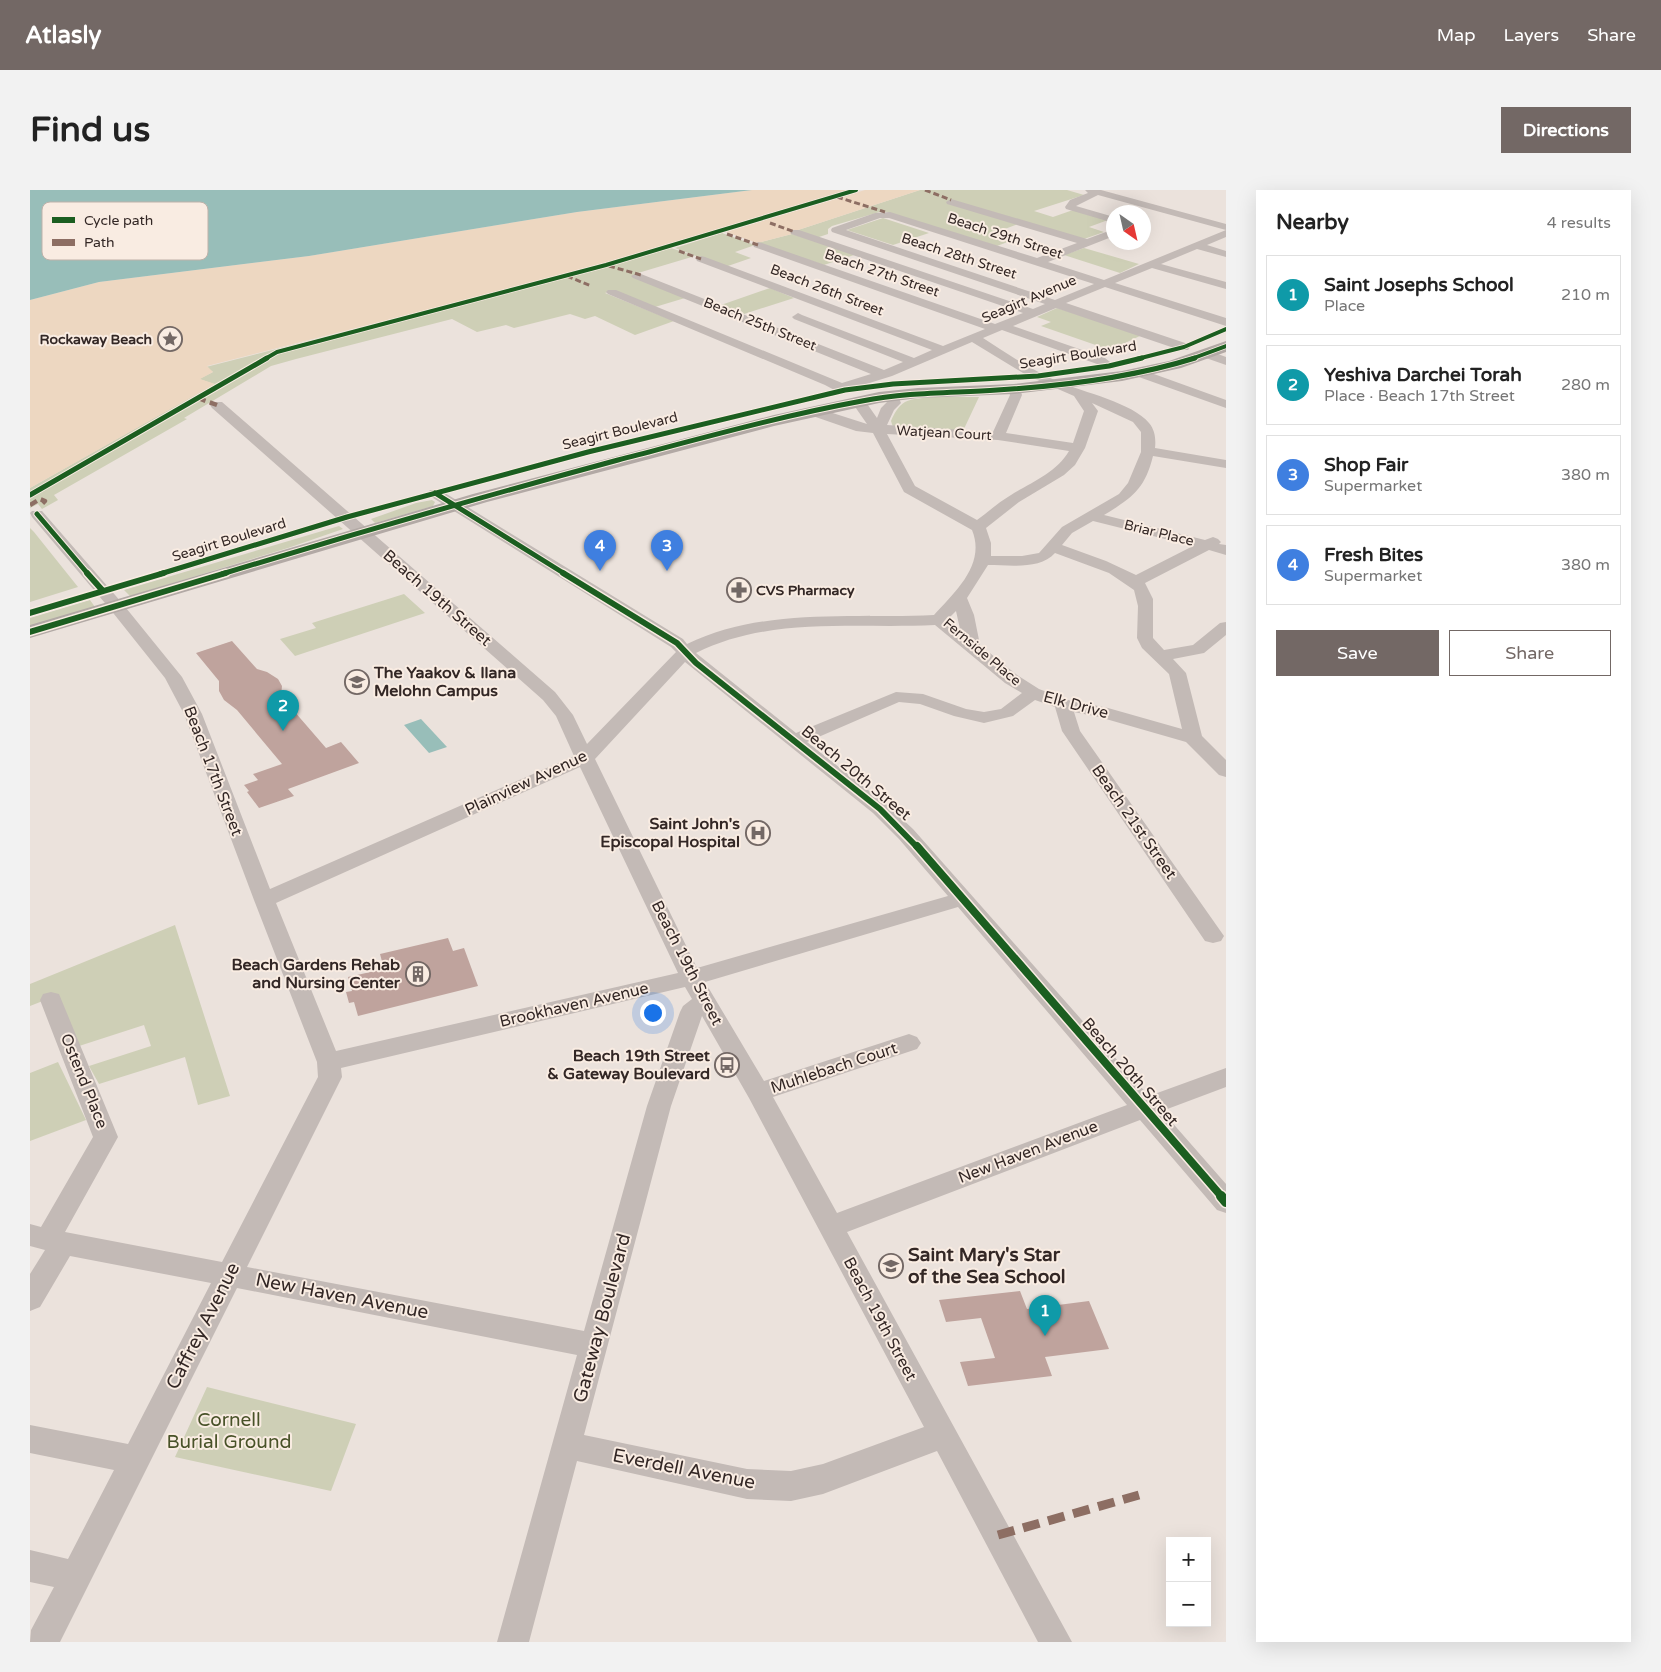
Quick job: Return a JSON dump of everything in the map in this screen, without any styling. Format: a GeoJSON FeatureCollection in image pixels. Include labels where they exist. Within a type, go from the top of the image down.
{"type":"FeatureCollection","features":[{"type":"Feature","properties":{"kind":"main road","name":"Seagirt Boulevard"},"geometry":{"type":"LineString","coordinates":[[30,613],[109,598],[362,532],[561,476],[812,412],[848,393],[892,397],[931,392],[1016,389],[1056,384],[1110,372],[1184,347],[1226,329]]}},
{"type":"Feature","properties":{"kind":"main road","name":"Seagirt Boulevard"},"geometry":{"type":"LineString","coordinates":[[30,632],[109,598],[347,517],[652,436],[848,393],[928,381],[1110,372],[1140,373],[1207,354],[1226,346]]}},
{"type":"Feature","properties":{"kind":"main road"},"geometry":{"type":"LineString","coordinates":[[1016,389],[1065,396],[1080,396],[1100,386],[1110,372]]}},
{"type":"Feature","properties":{"kind":"street"},"geometry":{"type":"LineString","coordinates":[[1106,218],[1070,207],[1074,202],[1094,191],[1226,227]]}},
{"type":"Feature","properties":{"kind":"street"},"geometry":{"type":"LineString","coordinates":[[951,202],[1086,242]]}},
{"type":"Feature","properties":{"kind":"street"},"geometry":{"type":"LineString","coordinates":[[1152,217],[1168,211]]}},
{"type":"Feature","properties":{"kind":"street","name":"Beach 28th Street"},"geometry":{"type":"LineString","coordinates":[[890,215],[879,215],[837,228],[836,230],[1184,347]]}},
{"type":"Feature","properties":{"kind":"street","name":"Beach 29th Street"},"geometry":{"type":"LineString","coordinates":[[890,215],[1226,322]]}},
{"type":"Feature","properties":{"kind":"street","name":"Beach 28th Street"},"geometry":{"type":"LineString","coordinates":[[794,232],[1034,313]]}},
{"type":"Feature","properties":{"kind":"street","name":"Seagirt Avenue"},"geometry":{"type":"LineString","coordinates":[[848,393],[882,374],[974,338],[1226,233]]}},
{"type":"Feature","properties":{"kind":"street"},"geometry":{"type":"LineString","coordinates":[[1037,262],[1106,235]]}},
{"type":"Feature","properties":{"kind":"street","name":"Beach 27th Street"},"geometry":{"type":"LineString","coordinates":[[758,245],[1101,361],[1110,372]]}},
{"type":"Feature","properties":{"kind":"street"},"geometry":{"type":"LineString","coordinates":[[1196,245],[1226,254]]}},
{"type":"Feature","properties":{"kind":"street","name":"Beach 26th Street"},"geometry":{"type":"LineString","coordinates":[[702,259],[943,350]]}},
{"type":"Feature","properties":{"kind":"street"},"geometry":{"type":"LineString","coordinates":[[1151,264],[1226,286]]}},
{"type":"Feature","properties":{"kind":"street","name":"Beach 25th Street"},"geometry":{"type":"LineString","coordinates":[[637,276],[882,374]]}},
{"type":"Feature","properties":{"kind":"street"},"geometry":{"type":"LineString","coordinates":[[612,292],[848,393],[878,430],[909,489],[978,527],[1014,499],[1059,472],[1070,462],[1078,448],[1091,411]]}},
{"type":"Feature","properties":{"kind":"street"},"geometry":{"type":"LineString","coordinates":[[798,317],[914,362]]}},
{"type":"Feature","properties":{"kind":"street"},"geometry":{"type":"LineString","coordinates":[[969,585],[1044,556],[1068,530],[1124,497],[1132,490],[1148,451],[1149,442],[1145,426],[1135,417],[1080,396],[1015,365],[974,338]]}},
{"type":"Feature","properties":{"kind":"street"},"geometry":{"type":"LineString","coordinates":[[1207,354],[1226,361]]}},
{"type":"Feature","properties":{"kind":"street"},"geometry":{"type":"LineString","coordinates":[[1140,373],[1226,404]]}},
{"type":"Feature","properties":{"kind":"street"},"geometry":{"type":"LineString","coordinates":[[998,436],[1016,395],[1016,389]]}},
{"type":"Feature","properties":{"kind":"street"},"geometry":{"type":"LineString","coordinates":[[1080,396],[1091,411]]}},
{"type":"Feature","properties":{"kind":"street"},"geometry":{"type":"LineString","coordinates":[[878,430],[888,408],[894,403],[892,397]]}},
{"type":"Feature","properties":{"kind":"street","name":"Beach 19th Street"},"geometry":{"type":"LineString","coordinates":[[217,405],[550,696],[564,715],[691,978],[758,1092],[942,1435],[1056,1642]]}},
{"type":"Feature","properties":{"kind":"street"},"geometry":{"type":"LineString","coordinates":[[1091,411],[1103,408],[1122,411]]}},
{"type":"Feature","properties":{"kind":"street","name":"Watjean Court"},"geometry":{"type":"LineString","coordinates":[[812,412],[858,428],[998,436],[1078,448]]}},
{"type":"Feature","properties":{"kind":"street"},"geometry":{"type":"LineString","coordinates":[[1148,451],[1226,464]]}},
{"type":"Feature","properties":{"kind":"street","name":"Beach 20th Street"},"geometry":{"type":"LineString","coordinates":[[435,493],[677,643],[696,662],[796,740],[897,824],[1226,1202]]}},
{"type":"Feature","properties":{"kind":"street","name":"Beach 17th Street"},"geometry":{"type":"LineString","coordinates":[[37,514],[173,677],[193,714],[264,900],[329,1062]]}},
{"type":"Feature","properties":{"kind":"street","name":"Briar Place"},"geometry":{"type":"LineString","coordinates":[[1092,516],[1226,550]]}},
{"type":"Feature","properties":{"kind":"street","name":"Fernside Place"},"geometry":{"type":"LineString","coordinates":[[978,527],[984,542],[982,560],[969,585],[939,620],[1011,679],[1033,693]]}},
{"type":"Feature","properties":{"kind":"street"},"geometry":{"type":"LineString","coordinates":[[1136,581],[1226,535]]}},
{"type":"Feature","properties":{"kind":"street"},"geometry":{"type":"LineString","coordinates":[[984,542],[1008,556],[1030,560]]}},
{"type":"Feature","properties":{"kind":"street"},"geometry":{"type":"LineString","coordinates":[[1053,547],[1091,560],[1136,581],[1142,588],[1145,600],[1145,638],[1148,644],[1177,674],[1193,738],[1226,771]]}},
{"type":"Feature","properties":{"kind":"street"},"geometry":{"type":"LineString","coordinates":[[982,560],[1030,560]]}},
{"type":"Feature","properties":{"kind":"street"},"geometry":{"type":"LineString","coordinates":[[884,622],[935,634],[972,647],[967,620],[959,598]]}},
{"type":"Feature","properties":{"kind":"street","name":"Plainview Avenue"},"geometry":{"type":"LineString","coordinates":[[264,900],[585,758],[686,652],[697,644],[725,635],[762,627],[801,622],[939,620]]}},
{"type":"Feature","properties":{"kind":"street"},"geometry":{"type":"LineString","coordinates":[[1177,674],[1198,649],[1226,627]]}},
{"type":"Feature","properties":{"kind":"street"},"geometry":{"type":"LineString","coordinates":[[1160,656],[1198,649]]}},
{"type":"Feature","properties":{"kind":"street","name":"Elk Drive"},"geometry":{"type":"LineString","coordinates":[[796,740],[896,697],[908,696],[926,699],[973,716],[986,717],[998,716],[1008,712],[1033,693],[1063,704],[1102,712],[1193,738]]}},
{"type":"Feature","properties":{"kind":"street","name":"Beach 21st Street"},"geometry":{"type":"LineString","coordinates":[[1063,704],[1071,731],[1212,936]]}},
{"type":"Feature","properties":{"kind":"street","name":"Brookhaven Avenue"},"geometry":{"type":"LineString","coordinates":[[329,1062],[691,978],[962,899]]}},
{"type":"Feature","properties":{"kind":"street","name":"Ostend Place"},"geometry":{"type":"LineString","coordinates":[[47,1239],[106,1137],[51,1000]]}},
{"type":"Feature","properties":{"kind":"street","name":"Gateway Boulevard"},"geometry":{"type":"LineString","coordinates":[[513,1642],[659,1106],[691,1012],[704,1000]]}},
{"type":"Feature","properties":{"kind":"street","name":"Muhlebach Court"},"geometry":{"type":"LineString","coordinates":[[758,1092],[909,1043]]}},
{"type":"Feature","properties":{"kind":"street","name":"Caffrey Avenue"},"geometry":{"type":"LineString","coordinates":[[42,1642],[330,1077],[329,1062]]}},
{"type":"Feature","properties":{"kind":"street","name":"New Haven Avenue"},"geometry":{"type":"LineString","coordinates":[[831,1226],[1226,1077]]}},
{"type":"Feature","properties":{"kind":"street"},"geometry":{"type":"LineString","coordinates":[[30,1299],[47,1239]]}},
{"type":"Feature","properties":{"kind":"street","name":"New Haven Avenue"},"geometry":{"type":"LineString","coordinates":[[47,1239],[594,1346]]}},
{"type":"Feature","properties":{"kind":"street","name":"Everdell Avenue"},"geometry":{"type":"LineString","coordinates":[[567,1445],[747,1484],[791,1486],[823,1479],[942,1435]]}},
{"type":"Feature","properties":{"kind":"street"},"geometry":{"type":"LineString","coordinates":[[30,1439],[135,1460]]}},
{"type":"Feature","properties":{"kind":"street"},"geometry":{"type":"LineString","coordinates":[[30,1566],[76,1577]]}},
{"type":"Feature","properties":{"kind":"green space"},"geometry":{"type":"Polygon","coordinates":[[[920,190],[1067,190],[1084,195],[1034,211],[1053,217],[1073,210],[1106,219],[1089,227],[1104,232],[1084,239],[1018,224],[997,232],[1018,238],[997,246],[883,211],[832,226],[828,229],[828,234],[816,238],[795,231],[920,190]]]}},
{"type":"Feature","properties":{"kind":"green space"},"geometry":{"type":"Polygon","coordinates":[[[883,218],[929,233],[893,245],[847,230],[883,218]]]}},
{"type":"Feature","properties":{"kind":"green space"},"geometry":{"type":"Polygon","coordinates":[[[722,233],[755,245],[735,252],[751,258],[725,267],[675,248],[722,233]]]}},
{"type":"Feature","properties":{"kind":"green space"},"geometry":{"type":"Polygon","coordinates":[[[792,234],[857,254],[824,265],[757,243],[792,234]]]}},
{"type":"Feature","properties":{"kind":"green space"},"geometry":{"type":"Polygon","coordinates":[[[665,246],[695,256],[638,273],[637,276],[685,298],[655,307],[611,291],[605,293],[674,321],[635,335],[595,316],[585,319],[570,314],[514,328],[506,325],[477,332],[452,319],[271,366],[184,418],[187,419],[54,495],[58,500],[42,509],[38,504],[30,508],[30,488],[214,384],[199,379],[213,372],[206,367],[607,264],[665,246]]]}},
{"type":"Feature","properties":{"kind":"green space"},"geometry":{"type":"Polygon","coordinates":[[[1084,248],[1139,264],[1120,273],[1064,255],[1084,248]]]}},
{"type":"Feature","properties":{"kind":"green space"},"geometry":{"type":"Polygon","coordinates":[[[770,288],[794,298],[744,314],[721,305],[770,288]]]}},
{"type":"Feature","properties":{"kind":"green space"},"geometry":{"type":"Polygon","coordinates":[[[1057,308],[1142,335],[1110,350],[1041,326],[1051,322],[1037,317],[1057,308]]]}},
{"type":"Feature","properties":{"kind":"green space"},"geometry":{"type":"Polygon","coordinates":[[[941,397],[979,397],[963,431],[893,427],[891,421],[900,406],[912,400],[941,397]]]}},
{"type":"Feature","properties":{"kind":"green space"},"geometry":{"type":"Polygon","coordinates":[[[432,500],[435,502],[433,506],[375,523],[371,519],[416,503],[432,500]]]}},
{"type":"Feature","properties":{"kind":"green space"},"geometry":{"type":"Polygon","coordinates":[[[339,526],[343,529],[288,548],[130,596],[124,590],[339,526]]]}},
{"type":"Feature","properties":{"kind":"green space"},"geometry":{"type":"Polygon","coordinates":[[[30,528],[34,532],[78,587],[30,602],[30,528]]]}},
{"type":"Feature","properties":{"kind":"green space"},"geometry":{"type":"Polygon","coordinates":[[[404,594],[425,613],[295,656],[280,639],[316,628],[312,623],[404,594]]]}},
{"type":"Feature","properties":{"kind":"green space"},"geometry":{"type":"Polygon","coordinates":[[[90,600],[95,607],[30,626],[30,618],[90,600]]]}},
{"type":"Feature","properties":{"kind":"green space"},"geometry":{"type":"Polygon","coordinates":[[[175,925],[230,1096],[198,1105],[185,1057],[99,1084],[89,1066],[151,1046],[144,1025],[76,1047],[53,997],[30,1006],[30,984],[175,925]]]}},
{"type":"Feature","properties":{"kind":"green space"},"geometry":{"type":"Polygon","coordinates":[[[58,1062],[86,1120],[30,1141],[30,1073],[58,1062]]]}},
{"type":"Feature","properties":{"kind":"green space","name":"Cornell Burial Ground"},"geometry":{"type":"Polygon","coordinates":[[[207,1387],[356,1424],[331,1491],[175,1457],[207,1387]]]}},
{"type":"Feature","properties":{"kind":"sand","name":"Rockaway Beach"},"geometry":{"type":"Polygon","coordinates":[[[752,190],[850,190],[607,264],[207,366],[213,372],[200,379],[215,384],[30,488],[30,300],[99,282],[309,256],[577,212],[752,190]]]}},
{"type":"Feature","properties":{"kind":"sand"},"geometry":{"type":"Polygon","coordinates":[[[865,190],[920,190],[795,231],[792,234],[757,243],[726,232],[865,190]]]}},
{"type":"Feature","properties":{"kind":"water"},"geometry":{"type":"Polygon","coordinates":[[[30,190],[752,190],[577,212],[309,256],[99,282],[30,300],[30,190]]]}},
{"type":"Feature","properties":{"kind":"water"},"geometry":{"type":"Polygon","coordinates":[[[421,719],[447,747],[429,753],[404,725],[421,719]]]}},
{"type":"Feature","properties":{"kind":"building"},"geometry":{"type":"Polygon","coordinates":[[[232,641],[257,669],[267,672],[278,679],[282,686],[281,696],[326,748],[341,742],[359,763],[288,789],[294,796],[259,808],[244,785],[258,780],[253,774],[282,764],[237,710],[224,700],[219,691],[219,681],[196,653],[232,641]]]}},
{"type":"Feature","properties":{"kind":"building","name":"Beach Gardens Rehab and Nursing Center"},"geometry":{"type":"Polygon","coordinates":[[[448,938],[453,951],[464,948],[478,986],[358,1016],[354,1002],[349,1003],[346,992],[352,991],[348,977],[384,969],[380,954],[448,938]]]}},
{"type":"Feature","properties":{"kind":"building"},"geometry":{"type":"Polygon","coordinates":[[[1020,1291],[1027,1309],[1089,1301],[1109,1349],[1045,1357],[1052,1376],[968,1386],[960,1362],[995,1358],[981,1318],[946,1322],[939,1300],[1020,1291]]]}},
{"type":"Feature","properties":{"kind":"marked path"},"geometry":{"type":"LineString","coordinates":[[925,190],[951,200]]}},
{"type":"Feature","properties":{"kind":"marked path"},"geometry":{"type":"LineString","coordinates":[[837,197],[885,212]]}},
{"type":"Feature","properties":{"kind":"marked path"},"geometry":{"type":"LineString","coordinates":[[770,223],[795,232]]}},
{"type":"Feature","properties":{"kind":"marked path"},"geometry":{"type":"LineString","coordinates":[[727,234],[758,245]]}},
{"type":"Feature","properties":{"kind":"marked path"},"geometry":{"type":"LineString","coordinates":[[679,251],[701,259]]}},
{"type":"Feature","properties":{"kind":"marked path"},"geometry":{"type":"LineString","coordinates":[[609,266],[641,275]]}},
{"type":"Feature","properties":{"kind":"marked path"},"geometry":{"type":"LineString","coordinates":[[567,276],[591,286]]}},
{"type":"Feature","properties":{"kind":"marked path"},"geometry":{"type":"LineString","coordinates":[[198,398],[217,405]]}},
{"type":"Feature","properties":{"kind":"marked path"},"geometry":{"type":"LineString","coordinates":[[30,505],[40,499],[45,501],[42,504]]}},
{"type":"Feature","properties":{"kind":"marked path"},"geometry":{"type":"LineString","coordinates":[[998,1535],[1139,1495]]}},
{"type":"Feature","properties":{"kind":"cycle path"},"geometry":{"type":"LineString","coordinates":[[30,495],[277,352],[606,265],[856,190]]}},
{"type":"Feature","properties":{"kind":"cycle path"},"geometry":{"type":"LineString","coordinates":[[30,613],[347,517],[588,452],[776,406],[845,390],[893,384],[1038,376],[1109,366],[1184,347],[1226,329]]}},
{"type":"Feature","properties":{"kind":"cycle path"},"geometry":{"type":"LineString","coordinates":[[30,632],[480,498],[774,420],[879,397],[918,393],[1014,389],[1122,376],[1175,364],[1226,346]]}},
{"type":"Feature","properties":{"kind":"cycle path"},"geometry":{"type":"LineString","coordinates":[[435,493],[677,643],[696,663],[880,809],[906,834],[1226,1202]]}},
{"type":"Feature","properties":{"kind":"cycle path"},"geometry":{"type":"LineString","coordinates":[[37,514],[103,591]]}},
{"type":"Feature","properties":{"kind":"place","name":"Rockaway Beach"},"geometry":{"type":"Point","coordinates":[170,339]}},
{"type":"Feature","properties":{"kind":"place","name":"Fresh Bites"},"geometry":{"type":"Point","coordinates":[600,571]}},
{"type":"Feature","properties":{"kind":"place","name":"Shop Fair"},"geometry":{"type":"Point","coordinates":[667,571]}},
{"type":"Feature","properties":{"kind":"place","name":"CVS Pharmacy"},"geometry":{"type":"Point","coordinates":[739,590]}},
{"type":"Feature","properties":{"kind":"place","name":"The Yaakov & Ilana Melohn Campus"},"geometry":{"type":"Point","coordinates":[357,682]}},
{"type":"Feature","properties":{"kind":"place","name":"Yeshiva Darchei Torah"},"geometry":{"type":"Point","coordinates":[283,731]}},
{"type":"Feature","properties":{"kind":"place","name":"Saint John's Episcopal Hospital"},"geometry":{"type":"Point","coordinates":[758,833]}},
{"type":"Feature","properties":{"kind":"place","name":"Beach Gardens Rehab and Nursing Center"},"geometry":{"type":"Point","coordinates":[418,974]}},
{"type":"Feature","properties":{"kind":"place","name":"Beach 19th Street & Gateway Boulevard"},"geometry":{"type":"Point","coordinates":[727,1065]}},
{"type":"Feature","properties":{"kind":"place","name":"Saint Mary's Star of the Sea School"},"geometry":{"type":"Point","coordinates":[891,1266]}},
{"type":"Feature","properties":{"kind":"place","name":"Saint Josephs School"},"geometry":{"type":"Point","coordinates":[1045,1336]}}]}
